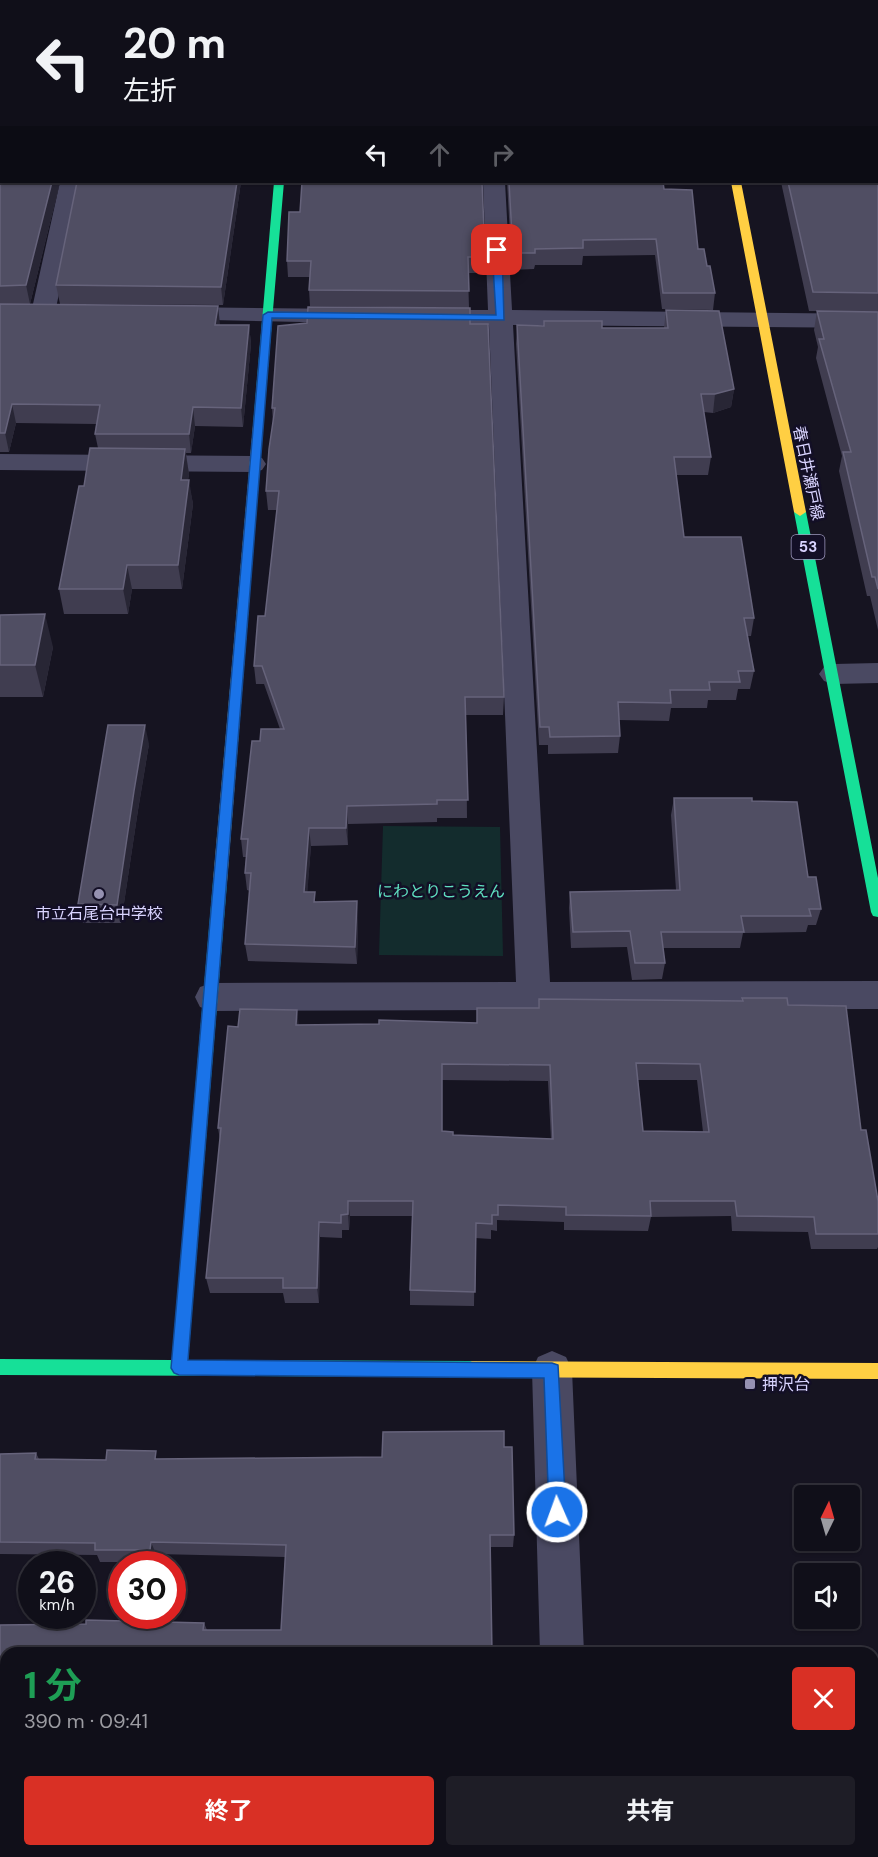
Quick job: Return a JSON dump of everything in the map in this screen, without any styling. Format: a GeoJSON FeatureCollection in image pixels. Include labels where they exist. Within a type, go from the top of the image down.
{"type":"FeatureCollection","features":[{"type":"Feature","properties":{"kind":"street"},"geometry":{"type":"LineString","coordinates":[[44,313],[71,183]]}},
{"type":"Feature","properties":{"kind":"street"},"geometry":{"type":"LineString","coordinates":[[179,1368],[212,997],[253,464],[279,183]]}},
{"type":"Feature","properties":{"kind":"street"},"geometry":{"type":"LineString","coordinates":[[494,183],[534,998]]}},
{"type":"Feature","properties":{"kind":"street","name":"春日井瀬戸線"},"geometry":{"type":"LineString","coordinates":[[736,183],[761,320],[834,674],[878,912]]}},
{"type":"Feature","properties":{"kind":"street"},"geometry":{"type":"LineString","coordinates":[[150,314],[372,316]]}},
{"type":"Feature","properties":{"kind":"street"},"geometry":{"type":"LineString","coordinates":[[407,317],[878,321]]}},
{"type":"Feature","properties":{"kind":"street"},"geometry":{"type":"LineString","coordinates":[[0,462],[253,464]]}},
{"type":"Feature","properties":{"kind":"street"},"geometry":{"type":"LineString","coordinates":[[834,674],[878,673]]}},
{"type":"Feature","properties":{"kind":"street"},"geometry":{"type":"LineString","coordinates":[[212,997],[534,998],[878,995]]}},
{"type":"Feature","properties":{"kind":"street"},"geometry":{"type":"LineString","coordinates":[[0,1367],[878,1371]]}},
{"type":"Feature","properties":{"kind":"street"},"geometry":{"type":"LineString","coordinates":[[552,1370],[562,1647]]}},
{"type":"Feature","properties":{"kind":"green space","name":"にわとりこうえん"},"geometry":{"type":"Polygon","coordinates":[[[383,826],[500,827],[503,956],[379,955],[383,826]]]}},
{"type":"Feature","properties":{"kind":"building"},"geometry":{"type":"Polygon","coordinates":[[[0,183],[52,183],[26,285],[0,286],[0,183]]]}},
{"type":"Feature","properties":{"kind":"building"},"geometry":{"type":"Polygon","coordinates":[[[77,183],[237,183],[221,287],[56,285],[77,183]]]}},
{"type":"Feature","properties":{"kind":"building"},"geometry":{"type":"Polygon","coordinates":[[[302,183],[482,183],[485,254],[483,257],[468,257],[469,291],[309,290],[311,261],[287,261],[289,212],[300,212],[302,183]]]}},
{"type":"Feature","properties":{"kind":"building"},"geometry":{"type":"Polygon","coordinates":[[[509,183],[663,183],[664,189],[692,190],[698,249],[704,249],[715,293],[663,293],[656,239],[583,240],[583,248],[535,249],[535,253],[513,253],[509,183]]]}},
{"type":"Feature","properties":{"kind":"building"},"geometry":{"type":"Polygon","coordinates":[[[788,183],[878,183],[878,293],[813,292],[788,183]]]}},
{"type":"Feature","properties":{"kind":"building"},"geometry":{"type":"Polygon","coordinates":[[[0,304],[218,306],[215,325],[249,325],[241,408],[193,407],[189,434],[95,434],[100,405],[12,404],[5,433],[0,433],[0,304]]]}},
{"type":"Feature","properties":{"kind":"building"},"geometry":{"type":"Polygon","coordinates":[[[308,307],[470,308],[470,324],[488,324],[504,697],[465,697],[468,800],[437,800],[437,804],[347,806],[346,828],[309,828],[304,892],[315,892],[314,902],[357,901],[355,947],[245,944],[251,873],[245,873],[248,839],[241,839],[252,741],[260,741],[261,729],[284,729],[262,666],[254,666],[258,616],[265,616],[279,491],[266,491],[275,408],[272,408],[278,326],[307,323],[308,307]]]}},
{"type":"Feature","properties":{"kind":"building"},"geometry":{"type":"Polygon","coordinates":[[[666,310],[719,311],[734,389],[715,394],[701,394],[711,457],[674,457],[684,537],[741,537],[754,618],[744,618],[754,671],[738,671],[740,682],[709,682],[710,690],[670,690],[671,703],[618,702],[620,736],[550,737],[549,727],[540,727],[517,325],[544,326],[544,321],[602,321],[602,328],[668,328],[666,310]]]}},
{"type":"Feature","properties":{"kind":"building"},"geometry":{"type":"Polygon","coordinates":[[[817,311],[878,312],[878,589],[875,577],[872,577],[843,452],[851,452],[819,339],[824,339],[817,311]]]}},
{"type":"Feature","properties":{"kind":"building"},"geometry":{"type":"Polygon","coordinates":[[[90,448],[185,449],[181,480],[189,480],[178,565],[127,565],[123,589],[59,589],[79,486],[84,486],[90,448]]]}},
{"type":"Feature","properties":{"kind":"building"},"geometry":{"type":"Polygon","coordinates":[[[45,614],[35,665],[0,665],[0,615],[45,614]]]}},
{"type":"Feature","properties":{"kind":"building"},"geometry":{"type":"Polygon","coordinates":[[[108,725],[145,725],[117,905],[78,904],[108,725]]]}},
{"type":"Feature","properties":{"kind":"building"},"geometry":{"type":"Polygon","coordinates":[[[674,798],[752,798],[752,801],[797,802],[808,877],[816,877],[821,909],[809,909],[811,916],[741,916],[744,932],[661,932],[665,963],[635,963],[630,931],[573,932],[570,892],[680,890],[674,798]]]}},
{"type":"Feature","properties":{"kind":"building"},"geometry":{"type":"Polygon","coordinates":[[[742,998],[787,998],[788,1005],[846,1006],[861,1130],[866,1130],[878,1201],[878,1234],[816,1234],[814,1217],[737,1216],[735,1201],[650,1201],[651,1216],[566,1215],[566,1207],[498,1205],[498,1215],[492,1215],[492,1224],[476,1223],[475,1292],[410,1290],[413,1201],[348,1201],[348,1214],[341,1215],[341,1223],[319,1222],[317,1288],[283,1288],[283,1278],[206,1278],[221,1128],[218,1128],[228,1026],[238,1027],[240,1009],[297,1010],[296,1025],[379,1024],[379,1020],[477,1023],[477,1008],[539,1008],[539,999],[743,1001],[742,998]],[[636,1063],[643,1131],[709,1132],[700,1064],[636,1063]],[[442,1064],[442,1131],[453,1132],[453,1135],[553,1139],[550,1065],[442,1064]]]}},
{"type":"Feature","properties":{"kind":"building"},"geometry":{"type":"Polygon","coordinates":[[[504,1431],[504,1447],[512,1447],[514,1535],[490,1535],[492,1647],[0,1647],[0,1625],[18,1625],[18,1629],[96,1629],[96,1620],[108,1621],[108,1629],[186,1629],[186,1623],[204,1623],[203,1630],[281,1630],[286,1545],[151,1542],[150,1550],[95,1550],[95,1543],[0,1542],[0,1454],[36,1453],[35,1459],[106,1460],[107,1450],[156,1451],[155,1459],[382,1457],[383,1432],[504,1431]]]}},
{"type":"Feature","properties":{"kind":"traffic: fast"},"geometry":{"type":"LineString","coordinates":[[258,426],[279,183]]}},
{"type":"Feature","properties":{"kind":"traffic: fast"},"geometry":{"type":"LineString","coordinates":[[800,512],[878,912]]}},
{"type":"Feature","properties":{"kind":"traffic: fast"},"geometry":{"type":"LineString","coordinates":[[179,1368],[220,882]]}},
{"type":"Feature","properties":{"kind":"traffic: fast"},"geometry":{"type":"LineString","coordinates":[[0,1367],[472,1369]]}},
{"type":"Feature","properties":{"kind":"traffic: slow"},"geometry":{"type":"LineString","coordinates":[[736,183],[800,512]]}},
{"type":"Feature","properties":{"kind":"traffic: slow"},"geometry":{"type":"LineString","coordinates":[[220,882],[258,426]]}},
{"type":"Feature","properties":{"kind":"traffic: slow"},"geometry":{"type":"LineString","coordinates":[[472,1369],[878,1371]]}},
{"type":"Feature","properties":{"kind":"place","name":"市立石尾台中学校"},"geometry":{"type":"Point","coordinates":[99,894]}},
{"type":"Feature","properties":{"kind":"place","name":"押沢台"},"geometry":{"type":"Point","coordinates":[750,1384]}},
{"type":"Feature","properties":{"kind":"route"},"geometry":{"type":"LineString","coordinates":[[497,250],[501,318],[268,315],[253,464],[212,997],[179,1368],[552,1370],[557,1512]]}}]}
